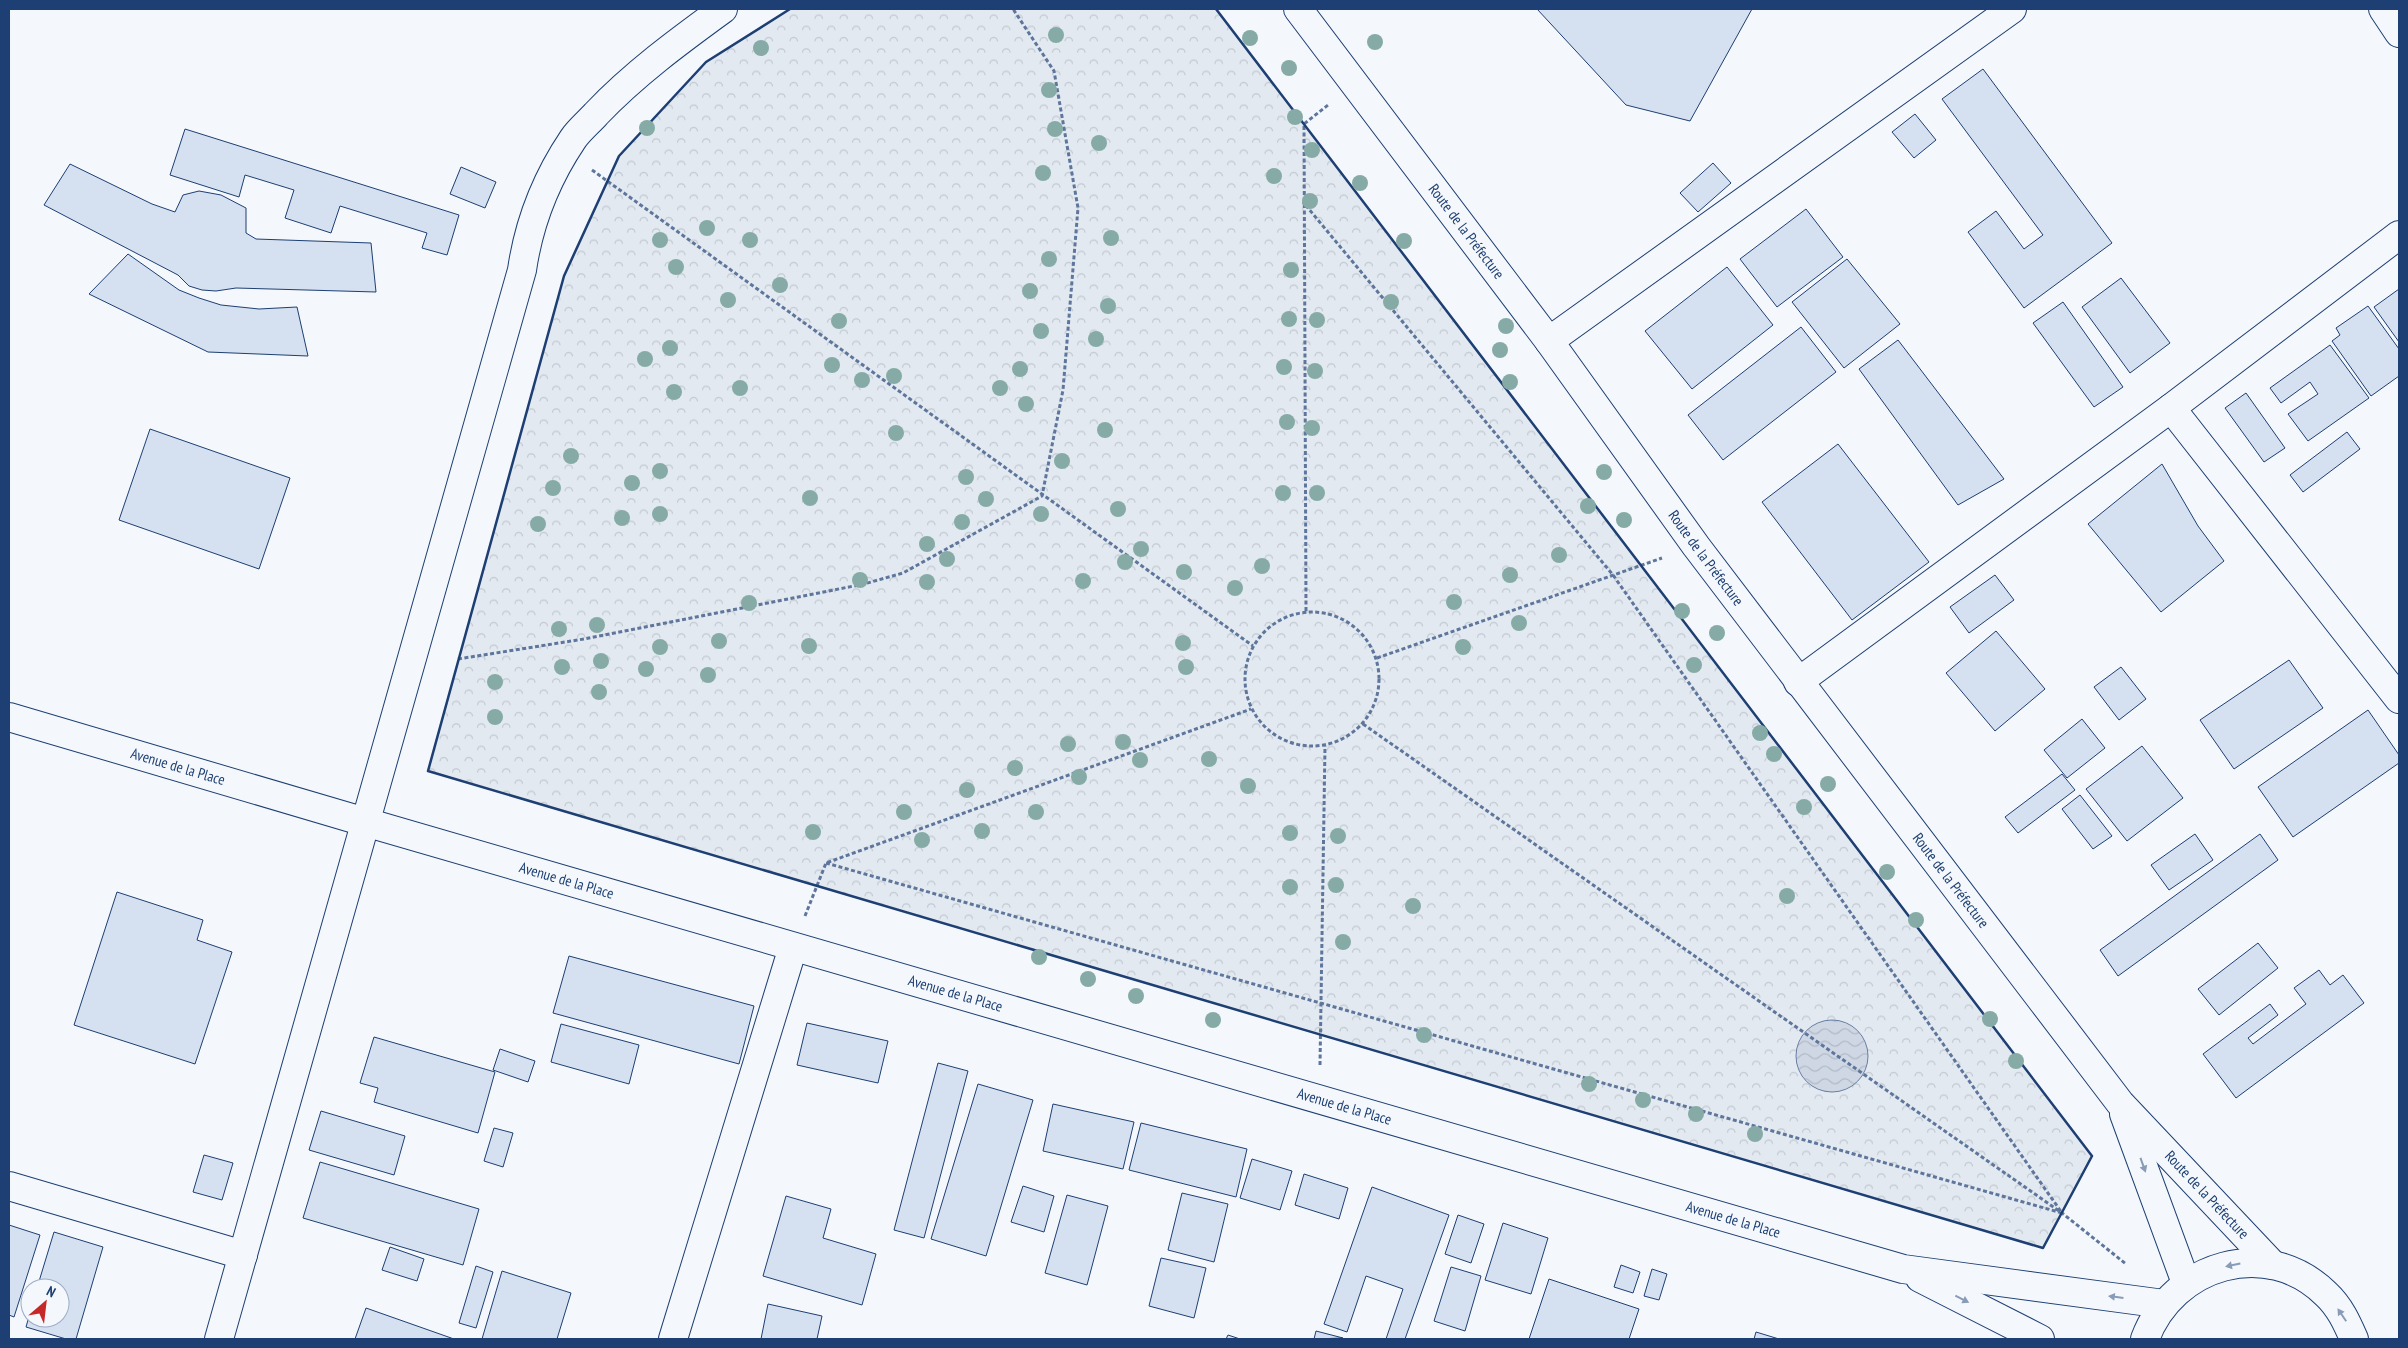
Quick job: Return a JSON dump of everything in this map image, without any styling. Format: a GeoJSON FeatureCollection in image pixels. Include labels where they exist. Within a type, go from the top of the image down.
{"type":"FeatureCollection","features":[{"type":"Feature","properties":{"kind":"street"},"geometry":{"type":"LineString","coordinates":[[219,1339],[519,279],[533,217],[544,190],[574,138],[613,96],[645,68],[723,9]]}},
{"type":"Feature","properties":{"kind":"street","name":"Route de la Préfecture"},"geometry":{"type":"LineString","coordinates":[[1298,9],[1548,341],[1696,546],[1798,682],[2120,1103],[2273,1265]]}},
{"type":"Feature","properties":{"kind":"street"},"geometry":{"type":"LineString","coordinates":[[1548,341],[2012,9]]}},
{"type":"Feature","properties":{"kind":"street"},"geometry":{"type":"LineString","coordinates":[[2383,9],[2399,33]]}},
{"type":"Feature","properties":{"kind":"street"},"geometry":{"type":"LineString","coordinates":[[1798,682],[2170,408],[2399,235]]}},
{"type":"Feature","properties":{"kind":"street"},"geometry":{"type":"LineString","coordinates":[[2170,408],[2399,699]]}},
{"type":"Feature","properties":{"kind":"street","name":"Avenue de la Place"},"geometry":{"type":"LineString","coordinates":[[9,717],[1903,1269],[2173,1295]]}},
{"type":"Feature","properties":{"kind":"street"},"geometry":{"type":"LineString","coordinates":[[674,1339],[793,947]]}},
{"type":"Feature","properties":{"kind":"street","name":"Route de la Préfecture"},"geometry":{"type":"LineString","coordinates":[[2120,1103],[2173,1295]]}},
{"type":"Feature","properties":{"kind":"street"},"geometry":{"type":"LineString","coordinates":[[9,1186],[243,1255]]}},
{"type":"Feature","properties":{"kind":"street"},"geometry":{"type":"LineString","coordinates":[[2145,1339],[2151,1323],[2173,1295],[2213,1269],[2243,1263],[2273,1265],[2302,1276],[2326,1294],[2345,1317],[2354,1339]]}},
{"type":"Feature","properties":{"kind":"street","name":"Avenue de la Place"},"geometry":{"type":"LineString","coordinates":[[1903,1269],[2040,1339]]}},
{"type":"Feature","properties":{"kind":"path"},"geometry":{"type":"LineString","coordinates":[[458,658],[584,639],[864,584],[903,573],[1042,496],[1063,390],[1078,208],[1054,71],[1013,9]]}},
{"type":"Feature","properties":{"kind":"path"},"geometry":{"type":"LineString","coordinates":[[1306,611],[1304,124],[1353,84]]}},
{"type":"Feature","properties":{"kind":"path"},"geometry":{"type":"LineString","coordinates":[[566,151],[1042,496],[1253,646]]}},
{"type":"Feature","properties":{"kind":"path"},"geometry":{"type":"LineString","coordinates":[[1303,202],[1613,575],[2062,1213]]}},
{"type":"Feature","properties":{"kind":"path"},"geometry":{"type":"LineString","coordinates":[[1378,658],[1696,546]]}},
{"type":"Feature","properties":{"kind":"path"},"geometry":{"type":"LineString","coordinates":[[1306,611],[1328,613],[1348,621],[1365,638],[1378,658],[1380,681],[1376,704],[1363,724],[1346,738],[1326,746],[1303,746],[1282,740],[1264,727],[1256,715],[1244,688],[1245,666],[1253,646],[1266,629],[1285,617],[1306,611]]}},
{"type":"Feature","properties":{"kind":"path"},"geometry":{"type":"LineString","coordinates":[[793,947],[826,863],[1251,709]]}},
{"type":"Feature","properties":{"kind":"path"},"geometry":{"type":"LineString","coordinates":[[1363,724],[2062,1213],[2173,1295]]}},
{"type":"Feature","properties":{"kind":"path"},"geometry":{"type":"LineString","coordinates":[[1319,1100],[1326,746]]}},
{"type":"Feature","properties":{"kind":"path"},"geometry":{"type":"LineString","coordinates":[[826,863],[2062,1213]]}},
{"type":"Feature","properties":{"kind":"green space"},"geometry":{"type":"Polygon","coordinates":[[[790,9],[1216,9],[2092,1156],[2043,1248],[428,771],[564,276],[619,156],[706,62],[790,9]]]}},
{"type":"Feature","properties":{"kind":"water"},"geometry":{"type":"Polygon","coordinates":[[[1832,1020],[1852,1026],[1862,1036],[1868,1056],[1862,1076],[1852,1086],[1832,1092],[1812,1086],[1802,1076],[1796,1056],[1802,1036],[1812,1026],[1832,1020]]]}},
{"type":"Feature","properties":{"kind":"building"},"geometry":{"type":"Polygon","coordinates":[[[1537,9],[1752,9],[1690,121],[1626,105],[1537,9]]]}},
{"type":"Feature","properties":{"kind":"building"},"geometry":{"type":"Polygon","coordinates":[[[1983,69],[2112,243],[2024,308],[1968,232],[1996,211],[2024,249],[2043,235],[1942,99],[1983,69]]]}},
{"type":"Feature","properties":{"kind":"building"},"geometry":{"type":"Polygon","coordinates":[[[1915,114],[1936,140],[1914,158],[1892,132],[1915,114]]]}},
{"type":"Feature","properties":{"kind":"building"},"geometry":{"type":"Polygon","coordinates":[[[185,129],[459,215],[447,255],[422,248],[427,233],[340,206],[331,233],[285,218],[294,190],[245,175],[239,197],[170,175],[185,129]]]}},
{"type":"Feature","properties":{"kind":"building"},"geometry":{"type":"Polygon","coordinates":[[[1713,163],[1731,183],[1698,212],[1680,193],[1713,163]]]}},
{"type":"Feature","properties":{"kind":"building"},"geometry":{"type":"Polygon","coordinates":[[[70,164],[152,204],[175,212],[183,195],[199,191],[221,195],[246,208],[246,233],[256,239],[371,243],[376,292],[236,288],[216,291],[202,290],[189,286],[178,275],[44,205],[70,164]]]}},
{"type":"Feature","properties":{"kind":"building"},"geometry":{"type":"Polygon","coordinates":[[[461,167],[496,182],[485,208],[450,194],[461,167]]]}},
{"type":"Feature","properties":{"kind":"building"},"geometry":{"type":"Polygon","coordinates":[[[1806,209],[1843,257],[1777,307],[1740,259],[1806,209]]]}},
{"type":"Feature","properties":{"kind":"building"},"geometry":{"type":"Polygon","coordinates":[[[128,254],[179,290],[221,305],[259,309],[297,307],[308,356],[208,352],[89,294],[128,254]]]}},
{"type":"Feature","properties":{"kind":"building"},"geometry":{"type":"Polygon","coordinates":[[[1847,259],[1900,324],[1844,368],[1792,302],[1847,259]]]}},
{"type":"Feature","properties":{"kind":"building"},"geometry":{"type":"Polygon","coordinates":[[[1727,267],[1773,325],[1692,389],[1645,331],[1727,267]]]}},
{"type":"Feature","properties":{"kind":"building"},"geometry":{"type":"Polygon","coordinates":[[[2121,278],[2170,343],[2130,373],[2082,307],[2121,278]]]}},
{"type":"Feature","properties":{"kind":"building"},"geometry":{"type":"Polygon","coordinates":[[[2399,289],[2399,342],[2374,307],[2399,289]]]}},
{"type":"Feature","properties":{"kind":"building"},"geometry":{"type":"Polygon","coordinates":[[[2063,302],[2123,387],[2094,407],[2033,323],[2063,302]]]}},
{"type":"Feature","properties":{"kind":"building"},"geometry":{"type":"Polygon","coordinates":[[[2368,306],[2399,349],[2399,376],[2371,396],[2332,341],[2340,335],[2336,328],[2368,306]]]}},
{"type":"Feature","properties":{"kind":"building"},"geometry":{"type":"Polygon","coordinates":[[[1801,327],[1836,372],[1723,460],[1688,415],[1801,327]]]}},
{"type":"Feature","properties":{"kind":"building"},"geometry":{"type":"Polygon","coordinates":[[[1898,340],[2004,479],[1958,505],[1859,369],[1898,340]]]}},
{"type":"Feature","properties":{"kind":"building"},"geometry":{"type":"Polygon","coordinates":[[[2330,345],[2369,398],[2308,441],[2288,414],[2318,394],[2310,382],[2281,403],[2270,388],[2330,345]]]}},
{"type":"Feature","properties":{"kind":"building"},"geometry":{"type":"Polygon","coordinates":[[[2246,393],[2285,448],[2264,462],[2225,408],[2246,393]]]}},
{"type":"Feature","properties":{"kind":"building"},"geometry":{"type":"Polygon","coordinates":[[[150,429],[290,478],[259,569],[119,520],[150,429]]]}},
{"type":"Feature","properties":{"kind":"building"},"geometry":{"type":"Polygon","coordinates":[[[2347,432],[2360,449],[2303,492],[2290,475],[2347,432]]]}},
{"type":"Feature","properties":{"kind":"building"},"geometry":{"type":"Polygon","coordinates":[[[1838,444],[1929,562],[1852,620],[1762,502],[1838,444]]]}},
{"type":"Feature","properties":{"kind":"building"},"geometry":{"type":"Polygon","coordinates":[[[2162,464],[2198,526],[2224,561],[2161,612],[2088,524],[2162,464]]]}},
{"type":"Feature","properties":{"kind":"building"},"geometry":{"type":"Polygon","coordinates":[[[1995,575],[2014,600],[1969,633],[1950,607],[1995,575]]]}},
{"type":"Feature","properties":{"kind":"building"},"geometry":{"type":"Polygon","coordinates":[[[1996,631],[2045,689],[1995,731],[1946,673],[1996,631]]]}},
{"type":"Feature","properties":{"kind":"building"},"geometry":{"type":"Polygon","coordinates":[[[2289,660],[2323,708],[2234,769],[2200,720],[2289,660]]]}},
{"type":"Feature","properties":{"kind":"building"},"geometry":{"type":"Polygon","coordinates":[[[2121,667],[2146,699],[2119,720],[2094,687],[2121,667]]]}},
{"type":"Feature","properties":{"kind":"building"},"geometry":{"type":"Polygon","coordinates":[[[2368,710],[2399,755],[2399,763],[2293,837],[2258,787],[2368,710]]]}},
{"type":"Feature","properties":{"kind":"building"},"geometry":{"type":"Polygon","coordinates":[[[2082,719],[2105,748],[2067,778],[2044,750],[2082,719]]]}},
{"type":"Feature","properties":{"kind":"building"},"geometry":{"type":"Polygon","coordinates":[[[2142,746],[2183,798],[2127,841],[2086,789],[2142,746]]]}},
{"type":"Feature","properties":{"kind":"building"},"geometry":{"type":"Polygon","coordinates":[[[2062,774],[2075,790],[2018,833],[2005,817],[2062,774]]]}},
{"type":"Feature","properties":{"kind":"building"},"geometry":{"type":"Polygon","coordinates":[[[2080,795],[2112,836],[2093,849],[2062,809],[2080,795]]]}},
{"type":"Feature","properties":{"kind":"building"},"geometry":{"type":"Polygon","coordinates":[[[2195,834],[2213,860],[2169,890],[2151,865],[2195,834]]]}},
{"type":"Feature","properties":{"kind":"building"},"geometry":{"type":"Polygon","coordinates":[[[2260,834],[2278,860],[2118,976],[2100,950],[2260,834]]]}},
{"type":"Feature","properties":{"kind":"building"},"geometry":{"type":"Polygon","coordinates":[[[117,892],[203,920],[197,940],[232,952],[195,1064],[74,1025],[117,892]]]}},
{"type":"Feature","properties":{"kind":"building"},"geometry":{"type":"Polygon","coordinates":[[[2258,943],[2278,968],[2219,1015],[2198,989],[2258,943]]]}},
{"type":"Feature","properties":{"kind":"building"},"geometry":{"type":"Polygon","coordinates":[[[569,956],[754,1006],[739,1064],[553,1013],[569,956]]]}},
{"type":"Feature","properties":{"kind":"building"},"geometry":{"type":"Polygon","coordinates":[[[2319,970],[2330,985],[2343,975],[2364,1003],[2236,1098],[2203,1054],[2270,1004],[2278,1015],[2248,1038],[2253,1044],[2306,1004],[2294,988],[2319,970]]]}},
{"type":"Feature","properties":{"kind":"building"},"geometry":{"type":"Polygon","coordinates":[[[807,1023],[888,1041],[878,1083],[797,1065],[807,1023]]]}},
{"type":"Feature","properties":{"kind":"building"},"geometry":{"type":"Polygon","coordinates":[[[561,1024],[639,1045],[629,1084],[551,1062],[561,1024]]]}},
{"type":"Feature","properties":{"kind":"building"},"geometry":{"type":"Polygon","coordinates":[[[374,1037],[495,1072],[478,1133],[374,1102],[378,1088],[360,1083],[374,1037]]]}},
{"type":"Feature","properties":{"kind":"building"},"geometry":{"type":"Polygon","coordinates":[[[500,1049],[535,1061],[528,1082],[493,1070],[500,1049]]]}},
{"type":"Feature","properties":{"kind":"building"},"geometry":{"type":"Polygon","coordinates":[[[938,1063],[968,1071],[924,1238],[894,1230],[938,1063]]]}},
{"type":"Feature","properties":{"kind":"building"},"geometry":{"type":"Polygon","coordinates":[[[978,1084],[1033,1100],[986,1256],[931,1239],[978,1084]]]}},
{"type":"Feature","properties":{"kind":"building"},"geometry":{"type":"Polygon","coordinates":[[[1053,1104],[1134,1122],[1123,1169],[1043,1151],[1053,1104]]]}},
{"type":"Feature","properties":{"kind":"building"},"geometry":{"type":"Polygon","coordinates":[[[321,1111],[405,1136],[394,1175],[309,1150],[321,1111]]]}},
{"type":"Feature","properties":{"kind":"building"},"geometry":{"type":"Polygon","coordinates":[[[1141,1123],[1247,1149],[1236,1197],[1129,1170],[1141,1123]]]}},
{"type":"Feature","properties":{"kind":"building"},"geometry":{"type":"Polygon","coordinates":[[[494,1128],[513,1133],[503,1167],[484,1161],[494,1128]]]}},
{"type":"Feature","properties":{"kind":"building"},"geometry":{"type":"Polygon","coordinates":[[[204,1155],[233,1163],[222,1200],[193,1192],[204,1155]]]}},
{"type":"Feature","properties":{"kind":"building"},"geometry":{"type":"Polygon","coordinates":[[[1252,1159],[1292,1171],[1280,1210],[1240,1198],[1252,1159]]]}},
{"type":"Feature","properties":{"kind":"building"},"geometry":{"type":"Polygon","coordinates":[[[320,1162],[479,1209],[463,1265],[303,1218],[320,1162]]]}},
{"type":"Feature","properties":{"kind":"building"},"geometry":{"type":"Polygon","coordinates":[[[1304,1174],[1348,1188],[1339,1219],[1295,1205],[1304,1174]]]}},
{"type":"Feature","properties":{"kind":"building"},"geometry":{"type":"Polygon","coordinates":[[[1023,1186],[1054,1196],[1044,1232],[1011,1222],[1023,1186]]]}},
{"type":"Feature","properties":{"kind":"building"},"geometry":{"type":"Polygon","coordinates":[[[1372,1187],[1449,1215],[1405,1339],[1386,1339],[1403,1289],[1366,1276],[1347,1332],[1324,1324],[1372,1187]]]}},
{"type":"Feature","properties":{"kind":"building"},"geometry":{"type":"Polygon","coordinates":[[[1182,1193],[1228,1204],[1214,1262],[1168,1250],[1182,1193]]]}},
{"type":"Feature","properties":{"kind":"building"},"geometry":{"type":"Polygon","coordinates":[[[1067,1195],[1108,1206],[1087,1285],[1045,1273],[1067,1195]]]}},
{"type":"Feature","properties":{"kind":"building"},"geometry":{"type":"Polygon","coordinates":[[[786,1196],[831,1209],[823,1238],[876,1254],[862,1305],[763,1276],[786,1196]]]}},
{"type":"Feature","properties":{"kind":"building"},"geometry":{"type":"Polygon","coordinates":[[[1458,1215],[1484,1224],[1471,1263],[1445,1254],[1458,1215]]]}},
{"type":"Feature","properties":{"kind":"building"},"geometry":{"type":"Polygon","coordinates":[[[1503,1223],[1548,1238],[1531,1294],[1485,1280],[1503,1223]]]}},
{"type":"Feature","properties":{"kind":"building"},"geometry":{"type":"Polygon","coordinates":[[[9,1225],[40,1235],[26,1278],[20,1278],[20,1298],[14,1317],[9,1315],[9,1225]]]}},
{"type":"Feature","properties":{"kind":"building"},"geometry":{"type":"Polygon","coordinates":[[[54,1232],[103,1247],[76,1339],[66,1339],[29,1328],[70,1328],[70,1278],[40,1278],[54,1232]]]}},
{"type":"Feature","properties":{"kind":"building"},"geometry":{"type":"Polygon","coordinates":[[[390,1247],[424,1259],[417,1281],[382,1270],[390,1247]]]}},
{"type":"Feature","properties":{"kind":"building"},"geometry":{"type":"Polygon","coordinates":[[[1161,1258],[1206,1268],[1194,1318],[1149,1306],[1161,1258]]]}},
{"type":"Feature","properties":{"kind":"building"},"geometry":{"type":"Polygon","coordinates":[[[1621,1265],[1640,1272],[1633,1293],[1614,1287],[1621,1265]]]}},
{"type":"Feature","properties":{"kind":"building"},"geometry":{"type":"Polygon","coordinates":[[[476,1266],[493,1272],[476,1328],[459,1323],[476,1266]]]}},
{"type":"Feature","properties":{"kind":"building"},"geometry":{"type":"Polygon","coordinates":[[[1451,1267],[1481,1276],[1465,1331],[1434,1321],[1451,1267]]]}},
{"type":"Feature","properties":{"kind":"building"},"geometry":{"type":"Polygon","coordinates":[[[1652,1269],[1667,1274],[1659,1300],[1644,1296],[1652,1269]]]}},
{"type":"Feature","properties":{"kind":"building"},"geometry":{"type":"Polygon","coordinates":[[[502,1271],[571,1293],[557,1339],[482,1339],[502,1271]]]}},
{"type":"Feature","properties":{"kind":"building"},"geometry":{"type":"Polygon","coordinates":[[[1549,1279],[1639,1309],[1629,1339],[1529,1339],[1549,1279]]]}},
{"type":"Feature","properties":{"kind":"building"},"geometry":{"type":"Polygon","coordinates":[[[768,1304],[822,1316],[817,1339],[761,1339],[768,1304]]]}},
{"type":"Feature","properties":{"kind":"building"},"geometry":{"type":"Polygon","coordinates":[[[366,1308],[454,1339],[355,1339],[366,1308]]]}},
{"type":"Feature","properties":{"kind":"building"},"geometry":{"type":"Polygon","coordinates":[[[1316,1331],[1343,1338],[1314,1339],[1316,1331]]]}},
{"type":"Feature","properties":{"kind":"building"},"geometry":{"type":"Polygon","coordinates":[[[1756,1332],[1779,1339],[1754,1339],[1756,1332]]]}},
{"type":"Feature","properties":{"kind":"building"},"geometry":{"type":"Polygon","coordinates":[[[1228,1335],[1240,1339],[1226,1339],[1228,1335]]]}},
{"type":"Feature","properties":{"kind":"wall"},"geometry":{"type":"LineString","coordinates":[[790,9],[706,62],[619,156],[564,276],[428,771],[2043,1248],[2092,1156],[1216,9]]}}]}
